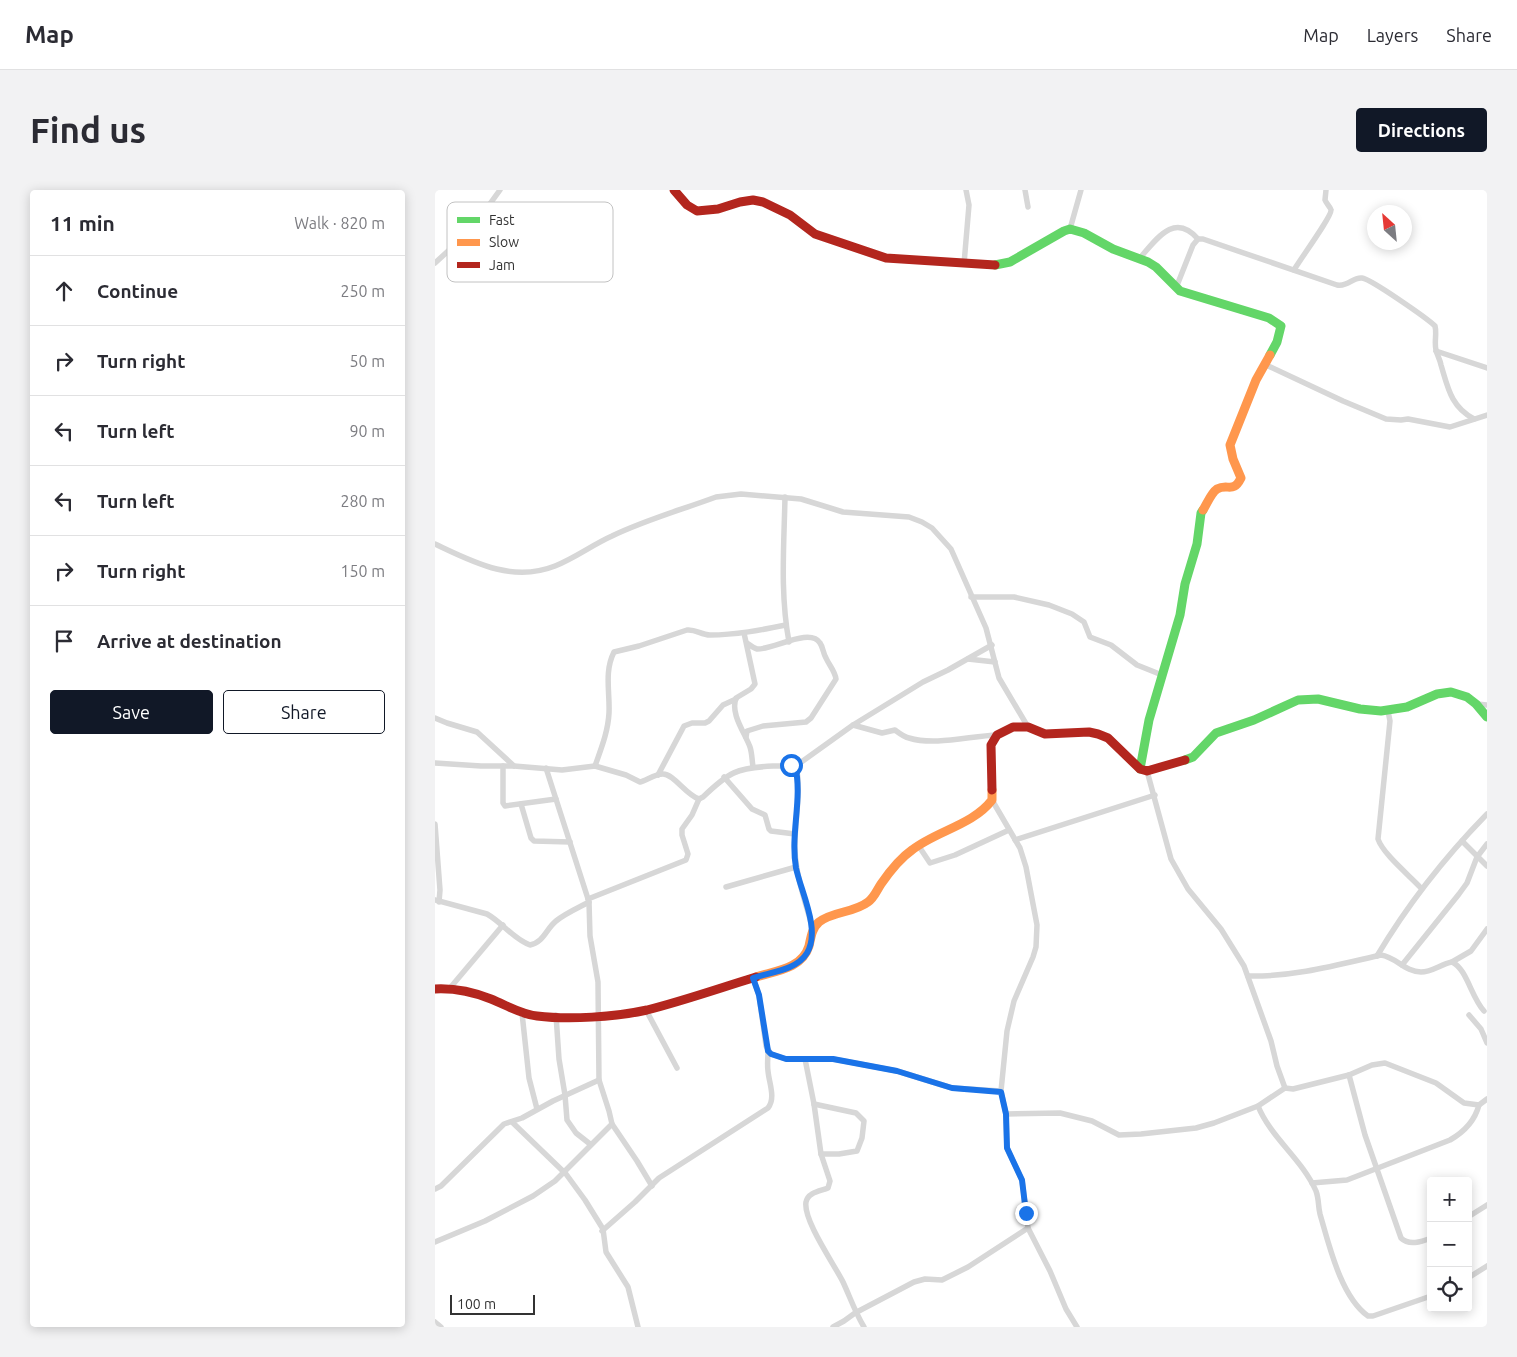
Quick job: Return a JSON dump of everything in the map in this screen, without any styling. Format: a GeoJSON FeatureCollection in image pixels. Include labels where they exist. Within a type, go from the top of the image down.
{"type":"FeatureCollection","features":[{"type":"Feature","properties":{"kind":"street"},"geometry":{"type":"LineString","coordinates":[[491,202],[500,190]]}},
{"type":"Feature","properties":{"kind":"street"},"geometry":{"type":"LineString","coordinates":[[674,190],[687,205],[697,211],[718,209],[753,200],[763,202],[790,215],[815,234],[886,258],[993,265],[1010,262],[1070,229],[1084,233],[1113,249],[1139,258],[1156,267],[1176,288],[1185,293],[1269,318],[1279,323],[1281,330],[1256,380],[1230,445],[1233,459],[1241,478],[1233,488],[1219,488],[1214,492],[1201,513],[1197,544],[1185,584],[1180,615],[1149,720],[1144,770]]}},
{"type":"Feature","properties":{"kind":"street"},"geometry":{"type":"LineString","coordinates":[[964,264],[969,224],[969,205],[966,190]]}},
{"type":"Feature","properties":{"kind":"street"},"geometry":{"type":"LineString","coordinates":[[1025,190],[1028,207]]}},
{"type":"Feature","properties":{"kind":"street"},"geometry":{"type":"LineString","coordinates":[[1070,229],[1081,190]]}},
{"type":"Feature","properties":{"kind":"street"},"geometry":{"type":"LineString","coordinates":[[1294,270],[1331,212],[1325,200],[1326,190]]}},
{"type":"Feature","properties":{"kind":"street"},"geometry":{"type":"LineString","coordinates":[[1139,258],[1170,228],[1183,227],[1193,232],[1198,238],[1337,286],[1343,286],[1357,278],[1364,278],[1375,282],[1433,324],[1436,329],[1436,351],[1444,381],[1456,406],[1463,414],[1474,420]]}},
{"type":"Feature","properties":{"kind":"street"},"geometry":{"type":"LineString","coordinates":[[1176,288],[1193,245],[1198,238]]}},
{"type":"Feature","properties":{"kind":"street"},"geometry":{"type":"LineString","coordinates":[[435,263],[447,252]]}},
{"type":"Feature","properties":{"kind":"street"},"geometry":{"type":"LineString","coordinates":[[1436,351],[1487,368]]}},
{"type":"Feature","properties":{"kind":"street"},"geometry":{"type":"LineString","coordinates":[[1264,364],[1343,401],[1387,419],[1408,419],[1450,426],[1487,415]]}},
{"type":"Feature","properties":{"kind":"street"},"geometry":{"type":"LineString","coordinates":[[435,544],[469,561],[493,569],[532,572],[553,566],[613,535],[716,498],[741,494],[810,501],[843,512],[891,514],[909,517],[922,522],[939,535],[951,549],[971,597],[979,610],[992,645],[1001,684],[1028,727]]}},
{"type":"Feature","properties":{"kind":"street"},"geometry":{"type":"LineString","coordinates":[[785,497],[782,576],[789,642]]}},
{"type":"Feature","properties":{"kind":"street"},"geometry":{"type":"LineString","coordinates":[[971,597],[1014,598],[1049,605],[1072,614],[1084,622],[1090,637],[1111,645],[1137,666],[1162,675]]}},
{"type":"Feature","properties":{"kind":"street"},"geometry":{"type":"LineString","coordinates":[[595,766],[603,743],[609,716],[607,678],[610,661],[614,652],[691,629],[709,635],[744,633],[786,625]]}},
{"type":"Feature","properties":{"kind":"street"},"geometry":{"type":"LineString","coordinates":[[658,776],[684,726],[709,721],[723,705],[736,699],[755,684],[744,633]]}},
{"type":"Feature","properties":{"kind":"street"},"geometry":{"type":"LineString","coordinates":[[746,737],[747,731],[756,728],[806,722],[811,718],[835,682],[835,675],[825,657],[820,642],[815,638],[800,637],[789,642],[757,649],[747,643]]}},
{"type":"Feature","properties":{"kind":"street"},"geometry":{"type":"LineString","coordinates":[[435,824],[441,890],[437,901],[487,914],[521,941],[533,945],[543,937],[559,918],[588,901],[686,860],[688,854],[682,829],[692,815],[699,799],[724,777],[732,772],[753,767],[795,765],[809,758],[853,725],[923,682],[992,645]]}},
{"type":"Feature","properties":{"kind":"street"},"geometry":{"type":"LineString","coordinates":[[968,659],[995,662]]}},
{"type":"Feature","properties":{"kind":"street"},"geometry":{"type":"LineString","coordinates":[[1144,770],[1193,757],[1216,733],[1254,720],[1305,698],[1360,710],[1388,710],[1410,706],[1447,692],[1465,696],[1477,704],[1487,717]]}},
{"type":"Feature","properties":{"kind":"street"},"geometry":{"type":"LineString","coordinates":[[736,699],[737,717],[751,750],[753,767]]}},
{"type":"Feature","properties":{"kind":"street"},"geometry":{"type":"LineString","coordinates":[[1477,704],[1487,706]]}},
{"type":"Feature","properties":{"kind":"street"},"geometry":{"type":"LineString","coordinates":[[1388,710],[1390,720],[1378,839],[1381,847],[1387,854],[1421,888]]}},
{"type":"Feature","properties":{"kind":"street"},"geometry":{"type":"LineString","coordinates":[[435,718],[447,724],[477,732],[514,766]]}},
{"type":"Feature","properties":{"kind":"street"},"geometry":{"type":"LineString","coordinates":[[853,725],[882,733],[895,730],[906,737],[916,739],[952,740],[997,735],[1013,727],[1028,727],[1045,734],[1089,732],[1108,738],[1144,770],[1155,795],[1171,859],[1195,900],[1221,929],[1236,952],[1248,976],[1285,1088]]}},
{"type":"Feature","properties":{"kind":"street"},"geometry":{"type":"LineString","coordinates":[[435,989],[450,988],[472,993],[489,998],[521,1013],[537,1016],[599,1017],[646,1010],[797,964],[810,948],[813,930],[819,921],[852,911],[869,902],[898,862],[918,845],[979,813],[990,805],[992,800],[991,745],[997,735]]}},
{"type":"Feature","properties":{"kind":"street"},"geometry":{"type":"LineString","coordinates":[[435,764],[514,766],[563,770],[595,766],[626,775],[636,781],[643,781],[664,774],[670,776],[689,794],[699,799]]}},
{"type":"Feature","properties":{"kind":"street"},"geometry":{"type":"LineString","coordinates":[[795,765],[799,786],[795,834],[796,867],[813,930]]}},
{"type":"Feature","properties":{"kind":"street"},"geometry":{"type":"LineString","coordinates":[[503,766],[503,803],[508,806],[556,800]]}},
{"type":"Feature","properties":{"kind":"street"},"geometry":{"type":"LineString","coordinates":[[546,768],[588,901],[590,936],[597,982],[599,1080],[612,1124],[652,1186]]}},
{"type":"Feature","properties":{"kind":"street"},"geometry":{"type":"LineString","coordinates":[[724,777],[752,809],[765,815],[771,831],[795,834]]}},
{"type":"Feature","properties":{"kind":"street"},"geometry":{"type":"LineString","coordinates":[[1015,840],[1155,795]]}},
{"type":"Feature","properties":{"kind":"street"},"geometry":{"type":"LineString","coordinates":[[992,800],[1019,848],[1026,867],[1036,916],[1036,947],[1028,972],[1014,1001],[1010,1016],[1001,1092],[1006,1114],[1007,1148],[1022,1180],[1028,1228],[1077,1327]]}},
{"type":"Feature","properties":{"kind":"street"},"geometry":{"type":"LineString","coordinates":[[521,804],[531,838],[534,841],[570,842]]}},
{"type":"Feature","properties":{"kind":"street"},"geometry":{"type":"LineString","coordinates":[[1377,956],[1421,888],[1487,814]]}},
{"type":"Feature","properties":{"kind":"street"},"geometry":{"type":"LineString","coordinates":[[918,845],[930,863],[955,855],[1009,830]]}},
{"type":"Feature","properties":{"kind":"street"},"geometry":{"type":"LineString","coordinates":[[1462,840],[1487,866]]}},
{"type":"Feature","properties":{"kind":"street"},"geometry":{"type":"LineString","coordinates":[[1402,965],[1467,883],[1477,857],[1487,844]]}},
{"type":"Feature","properties":{"kind":"street"},"geometry":{"type":"LineString","coordinates":[[726,887],[796,867]]}},
{"type":"Feature","properties":{"kind":"street"},"geometry":{"type":"LineString","coordinates":[[450,988],[503,925]]}},
{"type":"Feature","properties":{"kind":"street"},"geometry":{"type":"LineString","coordinates":[[1248,976],[1297,974],[1377,956],[1389,957],[1413,971],[1423,972],[1452,962],[1471,951],[1487,930]]}},
{"type":"Feature","properties":{"kind":"street"},"geometry":{"type":"LineString","coordinates":[[1452,962],[1459,967],[1476,1001],[1484,1011]]}},
{"type":"Feature","properties":{"kind":"street"},"geometry":{"type":"LineString","coordinates":[[602,1231],[671,1170],[769,1108],[772,1097],[768,1072],[768,1051],[759,995],[753,978]]}},
{"type":"Feature","properties":{"kind":"street"},"geometry":{"type":"LineString","coordinates":[[646,1010],[677,1068]]}},
{"type":"Feature","properties":{"kind":"street"},"geometry":{"type":"LineString","coordinates":[[521,1013],[529,1078],[537,1108]]}},
{"type":"Feature","properties":{"kind":"street"},"geometry":{"type":"LineString","coordinates":[[556,1015],[566,1114],[571,1127],[590,1144]]}},
{"type":"Feature","properties":{"kind":"street"},"geometry":{"type":"LineString","coordinates":[[1469,1015],[1481,1029],[1487,1043]]}},
{"type":"Feature","properties":{"kind":"street"},"geometry":{"type":"LineString","coordinates":[[768,1051],[777,1057],[786,1059],[833,1059],[847,1061],[897,1071],[952,1088],[1001,1092]]}},
{"type":"Feature","properties":{"kind":"street"},"geometry":{"type":"LineString","coordinates":[[805,1059],[821,1154],[831,1181],[830,1186],[809,1196],[806,1200],[807,1211],[820,1241],[843,1283],[855,1313],[864,1327]]}},
{"type":"Feature","properties":{"kind":"street"},"geometry":{"type":"LineString","coordinates":[[1006,1114],[1061,1113],[1125,1135],[1196,1128],[1258,1106],[1285,1088],[1293,1089],[1349,1075],[1372,1065],[1385,1063],[1436,1083],[1464,1103],[1479,1105]]}},
{"type":"Feature","properties":{"kind":"street"},"geometry":{"type":"LineString","coordinates":[[1349,1075],[1365,1135],[1403,1240],[1414,1243],[1427,1239]]}},
{"type":"Feature","properties":{"kind":"street"},"geometry":{"type":"LineString","coordinates":[[435,1190],[502,1126],[599,1080]]}},
{"type":"Feature","properties":{"kind":"street"},"geometry":{"type":"LineString","coordinates":[[1312,1183],[1347,1180],[1428,1150],[1457,1136],[1474,1118],[1479,1105],[1487,1099]]}},
{"type":"Feature","properties":{"kind":"street"},"geometry":{"type":"LineString","coordinates":[[814,1104],[856,1113],[864,1120],[862,1138],[857,1151],[821,1154]]}},
{"type":"Feature","properties":{"kind":"street"},"geometry":{"type":"LineString","coordinates":[[1258,1106],[1269,1127],[1312,1183],[1318,1196],[1319,1211],[1335,1262],[1348,1290],[1361,1310],[1368,1316],[1373,1316],[1427,1297]]}},
{"type":"Feature","properties":{"kind":"street"},"geometry":{"type":"LineString","coordinates":[[512,1122],[563,1172],[585,1200],[603,1229],[606,1252],[628,1287],[638,1327]]}},
{"type":"Feature","properties":{"kind":"street"},"geometry":{"type":"LineString","coordinates":[[435,1242],[485,1221],[555,1181],[612,1124]]}},
{"type":"Feature","properties":{"kind":"street"},"geometry":{"type":"LineString","coordinates":[[1472,1214],[1487,1205]]}},
{"type":"Feature","properties":{"kind":"street"},"geometry":{"type":"LineString","coordinates":[[833,1327],[855,1313],[914,1282],[925,1279],[941,1280],[974,1263],[1028,1228]]}},
{"type":"Feature","properties":{"kind":"street"},"geometry":{"type":"LineString","coordinates":[[1472,1275],[1487,1266]]}},
{"type":"Feature","properties":{"kind":"street"},"geometry":{"type":"LineString","coordinates":[[435,1322],[441,1327]]}},
{"type":"Feature","properties":{"kind":"traffic: fast"},"geometry":{"type":"LineString","coordinates":[[995,265],[1010,262],[1064,231],[1070,229],[1084,233],[1113,249],[1148,262],[1156,267],[1180,291],[1269,318],[1281,326],[1277,342],[1270,355]]}},
{"type":"Feature","properties":{"kind":"traffic: fast"},"geometry":{"type":"LineString","coordinates":[[1140,769],[1149,720],[1180,615],[1185,584],[1197,544],[1203,510]]}},
{"type":"Feature","properties":{"kind":"traffic: fast"},"geometry":{"type":"LineString","coordinates":[[1185,760],[1193,757],[1216,733],[1254,720],[1298,700],[1318,699],[1360,709],[1381,711],[1407,707],[1437,694],[1451,692],[1467,697],[1487,717]]}},
{"type":"Feature","properties":{"kind":"traffic: slow"},"geometry":{"type":"LineString","coordinates":[[1203,510],[1217,489],[1233,487],[1241,478],[1233,459],[1230,445],[1256,380],[1270,355]]}},
{"type":"Feature","properties":{"kind":"traffic: slow"},"geometry":{"type":"LineString","coordinates":[[756,977],[787,968],[800,960],[805,954],[813,930],[819,922],[868,902],[903,857],[922,843],[975,816],[992,800],[992,790]]}},
{"type":"Feature","properties":{"kind":"traffic: jam"},"geometry":{"type":"LineString","coordinates":[[674,190],[687,205],[697,211],[718,209],[753,200],[763,202],[790,215],[815,234],[886,258],[995,265]]}},
{"type":"Feature","properties":{"kind":"traffic: jam"},"geometry":{"type":"LineString","coordinates":[[992,790],[991,745],[997,735],[1013,727],[1028,727],[1045,734],[1089,732],[1098,734],[1108,738],[1140,769],[1147,771],[1185,760]]}},
{"type":"Feature","properties":{"kind":"traffic: jam"},"geometry":{"type":"LineString","coordinates":[[435,989],[477,994],[531,1015],[577,1018],[647,1010],[756,977]]}},
{"type":"Feature","properties":{"kind":"route"},"geometry":{"type":"LineString","coordinates":[[791,765],[795,765],[799,786],[795,834],[796,867],[813,930],[810,948],[802,960],[788,968],[753,978],[759,995],[768,1051],[777,1057],[786,1059],[833,1059],[897,1071],[952,1088],[1001,1092],[1006,1114],[1005,1139],[1007,1148],[1022,1180],[1026,1213]]}}]}
